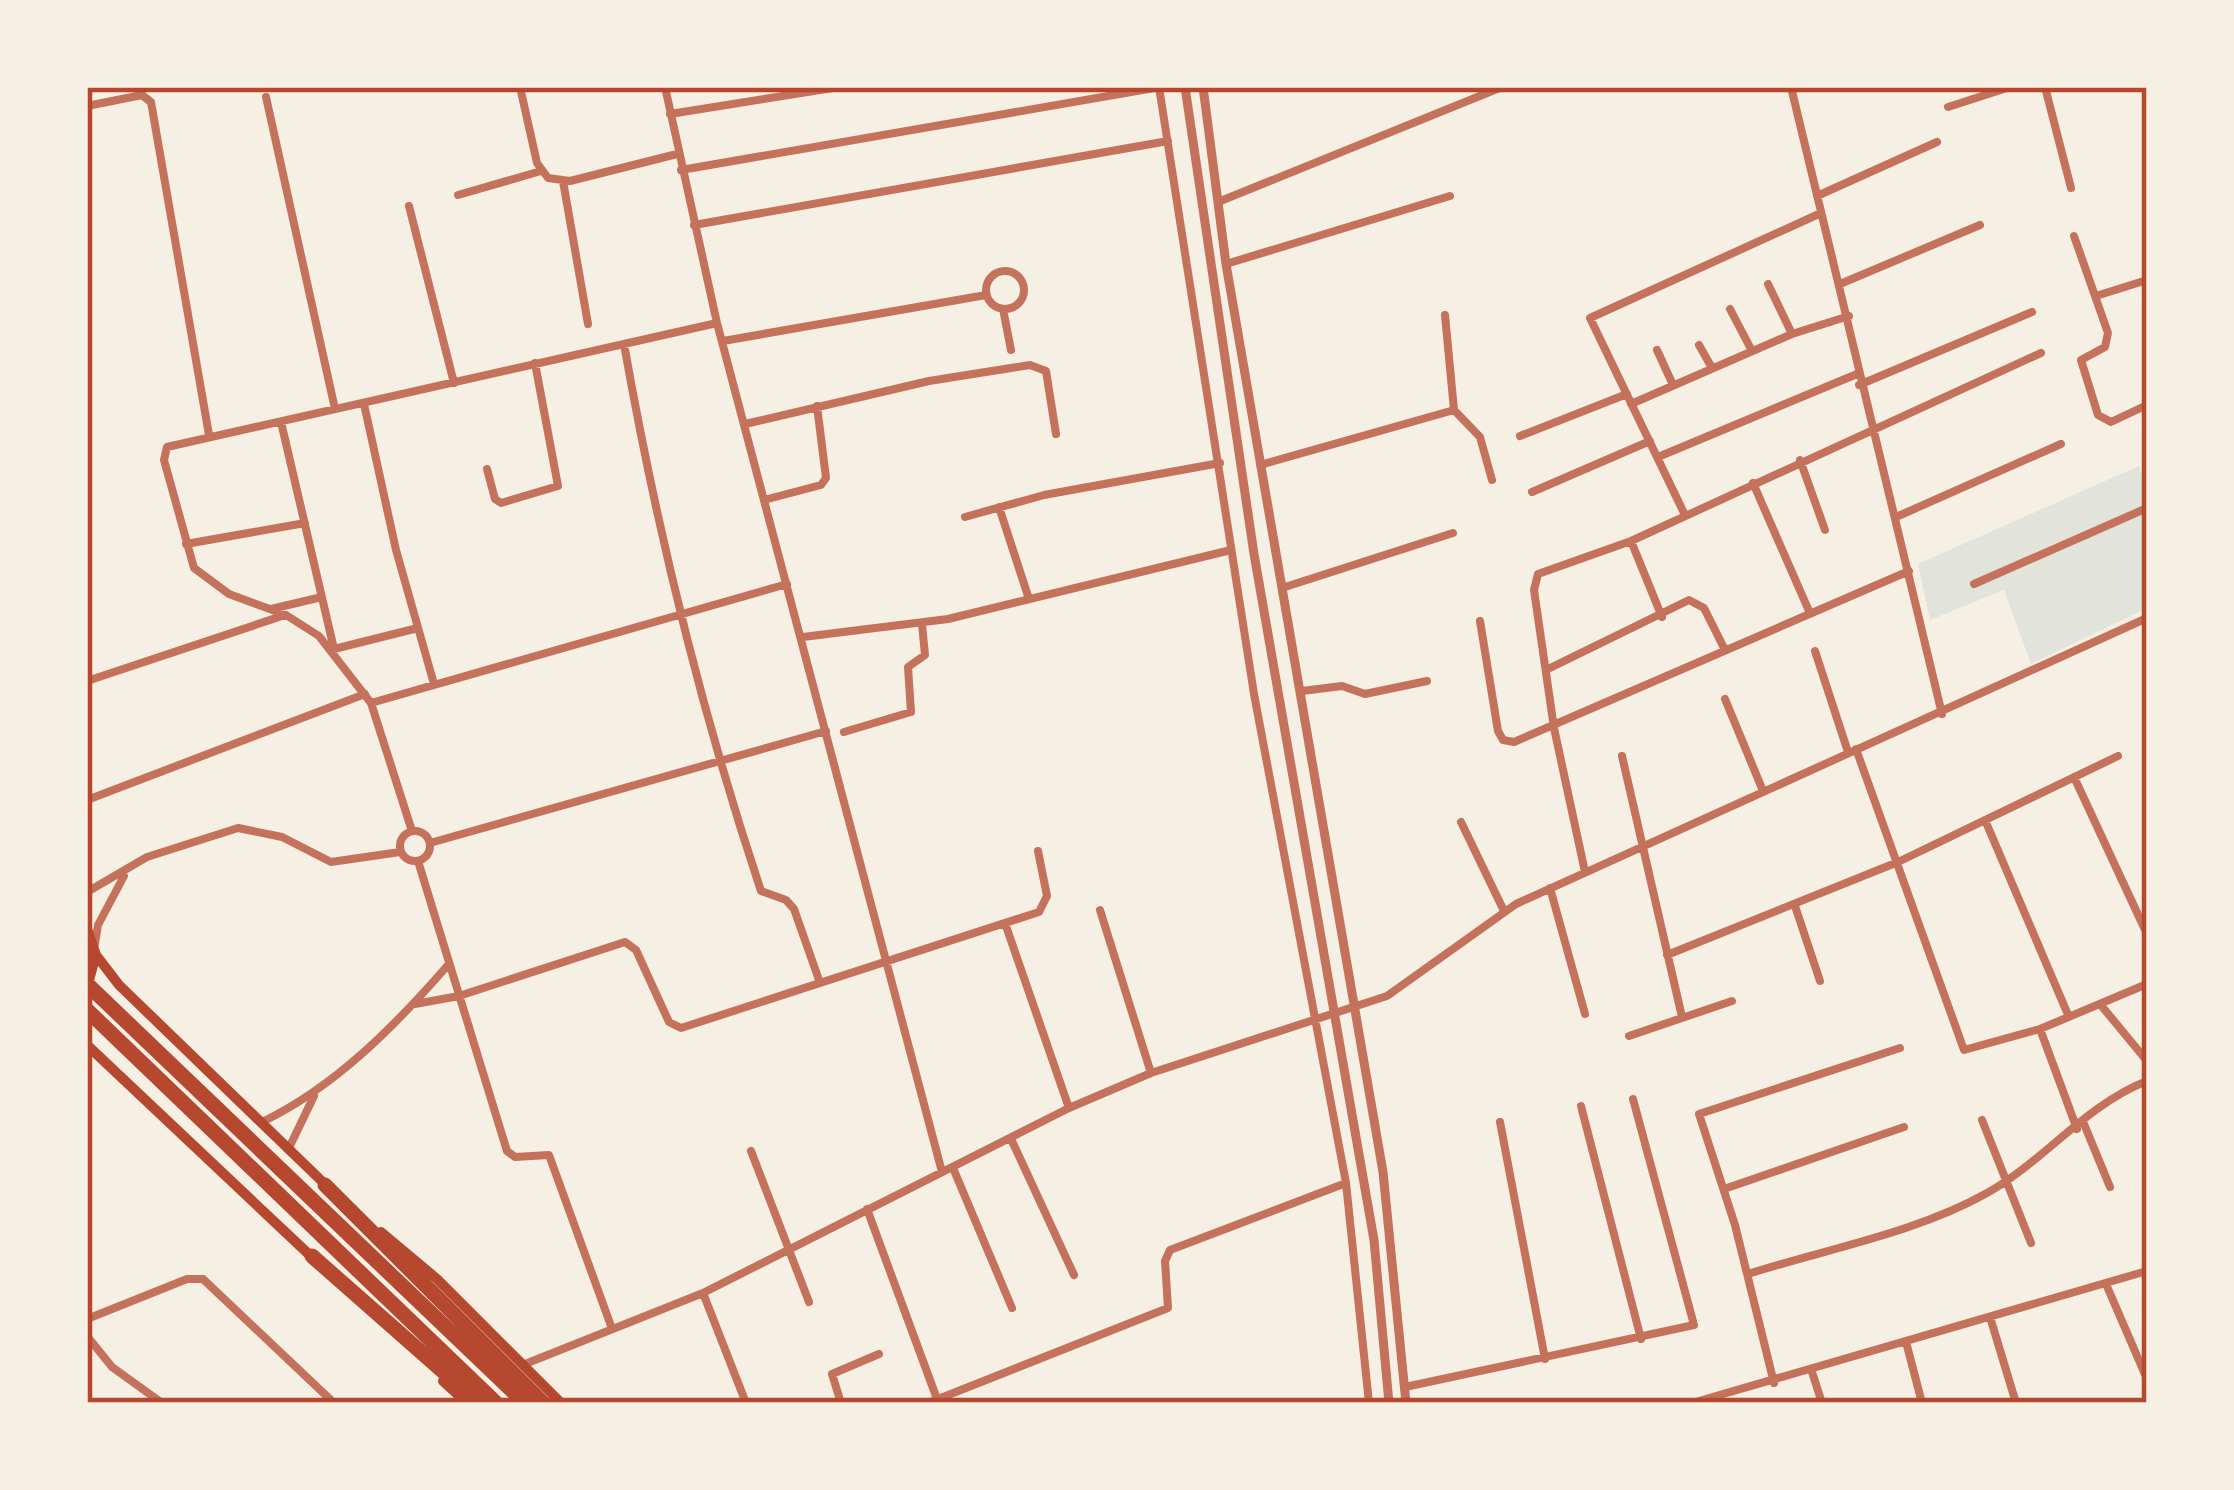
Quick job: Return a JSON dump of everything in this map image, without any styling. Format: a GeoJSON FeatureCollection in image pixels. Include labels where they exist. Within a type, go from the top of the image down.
{"type":"FeatureCollection","features":[{"type":"Feature","properties":{"kind":"highway"},"geometry":{"type":"LineString","coordinates":[[87,986],[525,1403]]}},
{"type":"Feature","properties":{"kind":"highway"},"geometry":{"type":"LineString","coordinates":[[87,1010],[496,1403]]}},
{"type":"Feature","properties":{"kind":"highway"},"geometry":{"type":"LineString","coordinates":[[325,1185],[543,1403]]}},
{"type":"Feature","properties":{"kind":"highway"},"geometry":{"type":"LineString","coordinates":[[312,1256],[479,1403]]}},
{"type":"Feature","properties":{"kind":"main road"},"geometry":{"type":"LineString","coordinates":[[87,929],[118,985],[325,1185],[437,1279],[561,1403]]}},
{"type":"Feature","properties":{"kind":"main road"},"geometry":{"type":"LineString","coordinates":[[87,986],[95,950]]}},
{"type":"Feature","properties":{"kind":"main road"},"geometry":{"type":"LineString","coordinates":[[87,1045],[467,1403]]}},
{"type":"Feature","properties":{"kind":"street"},"geometry":{"type":"LineString","coordinates":[[520,87],[541,171]]}},
{"type":"Feature","properties":{"kind":"street"},"geometry":{"type":"LineString","coordinates":[[664,87],[716,323],[802,638],[882,961],[942,1172]]}},
{"type":"Feature","properties":{"kind":"street"},"geometry":{"type":"LineString","coordinates":[[670,114],[839,87]]}},
{"type":"Feature","properties":{"kind":"street"},"geometry":{"type":"LineString","coordinates":[[681,170],[1160,87],[1231,550],[1346,1184],[1369,1403]]}},
{"type":"Feature","properties":{"kind":"street"},"geometry":{"type":"LineString","coordinates":[[1185,87],[1254,554],[1374,1240],[1389,1403]]}},
{"type":"Feature","properties":{"kind":"street"},"geometry":{"type":"LineString","coordinates":[[1203,87],[1226,264],[1259,465],[1285,587],[1396,1266],[1406,1403]]}},
{"type":"Feature","properties":{"kind":"street"},"geometry":{"type":"LineString","coordinates":[[1218,202],[1502,87]]}},
{"type":"Feature","properties":{"kind":"street"},"geometry":{"type":"LineString","coordinates":[[1791,87],[1849,316],[1869,428],[1896,517],[1942,714]]}},
{"type":"Feature","properties":{"kind":"street"},"geometry":{"type":"LineString","coordinates":[[1948,107],[2010,87]]}},
{"type":"Feature","properties":{"kind":"street"},"geometry":{"type":"LineString","coordinates":[[2045,87],[2071,188]]}},
{"type":"Feature","properties":{"kind":"street"},"geometry":{"type":"LineString","coordinates":[[87,106],[137,91],[149,98],[209,435]]}},
{"type":"Feature","properties":{"kind":"street"},"geometry":{"type":"LineString","coordinates":[[266,98],[335,410]]}},
{"type":"Feature","properties":{"kind":"street"},"geometry":{"type":"LineString","coordinates":[[694,225],[1168,141]]}},
{"type":"Feature","properties":{"kind":"street"},"geometry":{"type":"LineString","coordinates":[[1817,196],[1936,142]]}},
{"type":"Feature","properties":{"kind":"street"},"geometry":{"type":"LineString","coordinates":[[458,195],[541,171],[563,181],[677,154]]}},
{"type":"Feature","properties":{"kind":"street"},"geometry":{"type":"LineString","coordinates":[[563,181],[588,324]]}},
{"type":"Feature","properties":{"kind":"street"},"geometry":{"type":"LineString","coordinates":[[1226,264],[1450,196]]}},
{"type":"Feature","properties":{"kind":"street"},"geometry":{"type":"LineString","coordinates":[[409,206],[454,382]]}},
{"type":"Feature","properties":{"kind":"street"},"geometry":{"type":"LineString","coordinates":[[1684,513],[1591,327],[1592,314],[1821,213]]}},
{"type":"Feature","properties":{"kind":"street"},"geometry":{"type":"LineString","coordinates":[[1840,284],[1980,225]]}},
{"type":"Feature","properties":{"kind":"street"},"geometry":{"type":"LineString","coordinates":[[2074,236],[2108,344],[2084,355],[2081,364],[2098,415],[2111,422],[2147,405]]}},
{"type":"Feature","properties":{"kind":"street"},"geometry":{"type":"LineString","coordinates":[[986,295],[987,283],[996,273],[1014,274],[1023,296],[1015,306],[1003,309]]}},
{"type":"Feature","properties":{"kind":"street"},"geometry":{"type":"LineString","coordinates":[[2096,296],[2147,280]]}},
{"type":"Feature","properties":{"kind":"street"},"geometry":{"type":"LineString","coordinates":[[1768,284],[1792,334]]}},
{"type":"Feature","properties":{"kind":"street"},"geometry":{"type":"LineString","coordinates":[[723,341],[986,295],[1003,309],[1011,350]]}},
{"type":"Feature","properties":{"kind":"street"},"geometry":{"type":"LineString","coordinates":[[1730,309],[1752,351]]}},
{"type":"Feature","properties":{"kind":"street"},"geometry":{"type":"LineString","coordinates":[[1859,385],[2032,312]]}},
{"type":"Feature","properties":{"kind":"street"},"geometry":{"type":"LineString","coordinates":[[1445,315],[1454,410],[1480,437],[1492,480]]}},
{"type":"Feature","properties":{"kind":"street"},"geometry":{"type":"LineString","coordinates":[[1631,404],[1792,334],[1849,316]]}},
{"type":"Feature","properties":{"kind":"street"},"geometry":{"type":"LineString","coordinates":[[412,831],[371,704],[334,650],[286,615],[200,575],[186,544],[164,454],[171,444],[716,323]]}},
{"type":"Feature","properties":{"kind":"street"},"geometry":{"type":"LineString","coordinates":[[624,344],[678,618],[718,762],[760,891],[786,900],[794,909],[819,980]]}},
{"type":"Feature","properties":{"kind":"street"},"geometry":{"type":"LineString","coordinates":[[1699,345],[1712,368]]}},
{"type":"Feature","properties":{"kind":"street"},"geometry":{"type":"LineString","coordinates":[[1657,350],[1673,385]]}},
{"type":"Feature","properties":{"kind":"street"},"geometry":{"type":"LineString","coordinates":[[1585,872],[1554,728],[1534,590],[1542,572],[1630,541],[2041,353]]}},
{"type":"Feature","properties":{"kind":"street"},"geometry":{"type":"LineString","coordinates":[[488,469],[495,499],[501,503],[558,486],[535,363]]}},
{"type":"Feature","properties":{"kind":"street"},"geometry":{"type":"LineString","coordinates":[[745,424],[1030,365],[1046,371],[1056,434]]}},
{"type":"Feature","properties":{"kind":"street"},"geometry":{"type":"LineString","coordinates":[[1658,458],[1857,374]]}},
{"type":"Feature","properties":{"kind":"street"},"geometry":{"type":"LineString","coordinates":[[1520,436],[1627,394]]}},
{"type":"Feature","properties":{"kind":"street"},"geometry":{"type":"LineString","coordinates":[[364,404],[434,684]]}},
{"type":"Feature","properties":{"kind":"street"},"geometry":{"type":"LineString","coordinates":[[764,500],[820,485],[826,478],[817,406]]}},
{"type":"Feature","properties":{"kind":"street"},"geometry":{"type":"LineString","coordinates":[[1259,465],[1454,410]]}},
{"type":"Feature","properties":{"kind":"street"},"geometry":{"type":"LineString","coordinates":[[281,422],[334,650]]}},
{"type":"Feature","properties":{"kind":"street"},"geometry":{"type":"LineString","coordinates":[[1532,492],[1650,441]]}},
{"type":"Feature","properties":{"kind":"street"},"geometry":{"type":"LineString","coordinates":[[1896,517],[2061,444]]}},
{"type":"Feature","properties":{"kind":"street"},"geometry":{"type":"LineString","coordinates":[[1800,460],[1825,530]]}},
{"type":"Feature","properties":{"kind":"street"},"geometry":{"type":"LineString","coordinates":[[965,517],[999,506],[1220,463]]}},
{"type":"Feature","properties":{"kind":"street"},"geometry":{"type":"LineString","coordinates":[[1753,483],[1809,611]]}},
{"type":"Feature","properties":{"kind":"street"},"geometry":{"type":"LineString","coordinates":[[999,506],[1028,596]]}},
{"type":"Feature","properties":{"kind":"street"},"geometry":{"type":"LineString","coordinates":[[1973,584],[2147,508]]}},
{"type":"Feature","properties":{"kind":"street"},"geometry":{"type":"LineString","coordinates":[[186,544],[305,523]]}},
{"type":"Feature","properties":{"kind":"street"},"geometry":{"type":"LineString","coordinates":[[1285,587],[1454,533]]}},
{"type":"Feature","properties":{"kind":"street"},"geometry":{"type":"LineString","coordinates":[[1630,541],[1662,617]]}},
{"type":"Feature","properties":{"kind":"street"},"geometry":{"type":"LineString","coordinates":[[802,638],[922,624],[1231,550]]}},
{"type":"Feature","properties":{"kind":"street"},"geometry":{"type":"LineString","coordinates":[[1480,621],[1498,731],[1503,740],[1514,742],[1909,571]]}},
{"type":"Feature","properties":{"kind":"street"},"geometry":{"type":"LineString","coordinates":[[371,704],[787,584]]}},
{"type":"Feature","properties":{"kind":"street"},"geometry":{"type":"LineString","coordinates":[[267,610],[322,597]]}},
{"type":"Feature","properties":{"kind":"street"},"geometry":{"type":"LineString","coordinates":[[1548,669],[1694,601],[1704,608],[1724,648]]}},
{"type":"Feature","properties":{"kind":"street"},"geometry":{"type":"LineString","coordinates":[[87,681],[286,615]]}},
{"type":"Feature","properties":{"kind":"street"},"geometry":{"type":"LineString","coordinates":[[525,1364],[703,1293],[1012,1141],[1069,1108],[1151,1072],[1354,1010],[1400,988],[1504,911],[1550,888],[2147,618]]}},
{"type":"Feature","properties":{"kind":"street"},"geometry":{"type":"LineString","coordinates":[[844,732],[911,712],[908,667],[925,655],[922,624]]}},
{"type":"Feature","properties":{"kind":"street"},"geometry":{"type":"LineString","coordinates":[[334,650],[418,628]]}},
{"type":"Feature","properties":{"kind":"street"},"geometry":{"type":"LineString","coordinates":[[1816,651],[1898,862],[1960,1046],[1974,1051],[2147,984]]}},
{"type":"Feature","properties":{"kind":"street"},"geometry":{"type":"LineString","coordinates":[[1302,692],[1342,686],[1365,694],[1427,681]]}},
{"type":"Feature","properties":{"kind":"street"},"geometry":{"type":"LineString","coordinates":[[87,800],[364,694]]}},
{"type":"Feature","properties":{"kind":"street"},"geometry":{"type":"LineString","coordinates":[[1725,699],[1763,791]]}},
{"type":"Feature","properties":{"kind":"street"},"geometry":{"type":"LineString","coordinates":[[430,843],[826,731]]}},
{"type":"Feature","properties":{"kind":"street"},"geometry":{"type":"LineString","coordinates":[[1622,756],[1682,1017]]}},
{"type":"Feature","properties":{"kind":"street"},"geometry":{"type":"LineString","coordinates":[[1667,955],[1898,862],[2118,756]]}},
{"type":"Feature","properties":{"kind":"street"},"geometry":{"type":"LineString","coordinates":[[2074,777],[2147,934]]}},
{"type":"Feature","properties":{"kind":"street"},"geometry":{"type":"LineString","coordinates":[[1985,820],[2068,1017]]}},
{"type":"Feature","properties":{"kind":"street"},"geometry":{"type":"LineString","coordinates":[[1461,822],[1504,911]]}},
{"type":"Feature","properties":{"kind":"street"},"geometry":{"type":"LineString","coordinates":[[87,892],[147,856],[238,828],[282,837],[331,862],[400,851],[418,861],[507,1151],[515,1157],[549,1155],[611,1326]]}},
{"type":"Feature","properties":{"kind":"street"},"geometry":{"type":"LineString","coordinates":[[400,851],[402,838],[412,831],[424,833],[430,843],[428,855],[418,861]]}},
{"type":"Feature","properties":{"kind":"street"},"geometry":{"type":"LineString","coordinates":[[415,1004],[459,996],[618,943],[636,950],[669,1022],[681,1028],[819,980],[1006,926],[1046,906],[1038,851]]}},
{"type":"Feature","properties":{"kind":"street"},"geometry":{"type":"LineString","coordinates":[[95,950],[98,925],[126,872]]}},
{"type":"Feature","properties":{"kind":"street"},"geometry":{"type":"LineString","coordinates":[[1550,888],[1585,1013]]}},
{"type":"Feature","properties":{"kind":"street"},"geometry":{"type":"LineString","coordinates":[[1796,906],[1820,981]]}},
{"type":"Feature","properties":{"kind":"street"},"geometry":{"type":"LineString","coordinates":[[1100,910],[1151,1072]]}},
{"type":"Feature","properties":{"kind":"street"},"geometry":{"type":"LineString","coordinates":[[1006,926],[1069,1108]]}},
{"type":"Feature","properties":{"kind":"street"},"geometry":{"type":"LineString","coordinates":[[261,1123],[314,1095],[415,1004],[448,965]]}},
{"type":"Feature","properties":{"kind":"street"},"geometry":{"type":"LineString","coordinates":[[1629,1036],[1732,1000]]}},
{"type":"Feature","properties":{"kind":"street"},"geometry":{"type":"LineString","coordinates":[[2100,1004],[2147,1061]]}},
{"type":"Feature","properties":{"kind":"street"},"geometry":{"type":"LineString","coordinates":[[2040,1029],[2110,1187]]}},
{"type":"Feature","properties":{"kind":"street"},"geometry":{"type":"LineString","coordinates":[[1774,1383],[1724,1189],[1699,1120],[1703,1111],[1900,1048]]}},
{"type":"Feature","properties":{"kind":"street"},"geometry":{"type":"LineString","coordinates":[[1748,1274],[1957,1208],[2008,1181],[2114,1097],[2147,1081]]}},
{"type":"Feature","properties":{"kind":"street"},"geometry":{"type":"LineString","coordinates":[[288,1150],[314,1095]]}},
{"type":"Feature","properties":{"kind":"street"},"geometry":{"type":"LineString","coordinates":[[1405,1387],[1694,1325],[1633,1099]]}},
{"type":"Feature","properties":{"kind":"street"},"geometry":{"type":"LineString","coordinates":[[1581,1106],[1641,1339]]}},
{"type":"Feature","properties":{"kind":"street"},"geometry":{"type":"LineString","coordinates":[[1982,1120],[2031,1243]]}},
{"type":"Feature","properties":{"kind":"street"},"geometry":{"type":"LineString","coordinates":[[1500,1122],[1545,1359]]}},
{"type":"Feature","properties":{"kind":"street"},"geometry":{"type":"LineString","coordinates":[[1724,1189],[1904,1127]]}},
{"type":"Feature","properties":{"kind":"street"},"geometry":{"type":"LineString","coordinates":[[1012,1141],[1074,1275]]}},
{"type":"Feature","properties":{"kind":"street"},"geometry":{"type":"LineString","coordinates":[[751,1151],[809,1302]]}},
{"type":"Feature","properties":{"kind":"street"},"geometry":{"type":"LineString","coordinates":[[953,1168],[1012,1308]]}},
{"type":"Feature","properties":{"kind":"street"},"geometry":{"type":"LineString","coordinates":[[867,1209],[932,1401],[1168,1308],[1165,1261],[1169,1250],[1346,1184]]}},
{"type":"Feature","properties":{"kind":"street"},"geometry":{"type":"LineString","coordinates":[[1692,1403],[1812,1372],[2147,1270]]}},
{"type":"Feature","properties":{"kind":"street"},"geometry":{"type":"LineString","coordinates":[[87,1319],[188,1279],[203,1279],[330,1402]]}},
{"type":"Feature","properties":{"kind":"street"},"geometry":{"type":"LineString","coordinates":[[2105,1283],[2147,1379]]}},
{"type":"Feature","properties":{"kind":"street"},"geometry":{"type":"LineString","coordinates":[[703,1293],[746,1403]]}},
{"type":"Feature","properties":{"kind":"street"},"geometry":{"type":"LineString","coordinates":[[1990,1317],[2016,1403]]}},
{"type":"Feature","properties":{"kind":"street"},"geometry":{"type":"LineString","coordinates":[[87,1336],[112,1367],[162,1403]]}},
{"type":"Feature","properties":{"kind":"street"},"geometry":{"type":"LineString","coordinates":[[1906,1342],[1922,1403]]}},
{"type":"Feature","properties":{"kind":"street"},"geometry":{"type":"LineString","coordinates":[[841,1403],[832,1374],[879,1354]]}},
{"type":"Feature","properties":{"kind":"street"},"geometry":{"type":"LineString","coordinates":[[1812,1372],[1822,1403]]}},
{"type":"Feature","properties":{"kind":"shaded area"},"geometry":{"type":"Polygon","coordinates":[[[2139,466],[2147,493],[2147,608],[2031,664],[2004,590],[1930,620],[1918,564],[2139,466]]]}}]}
